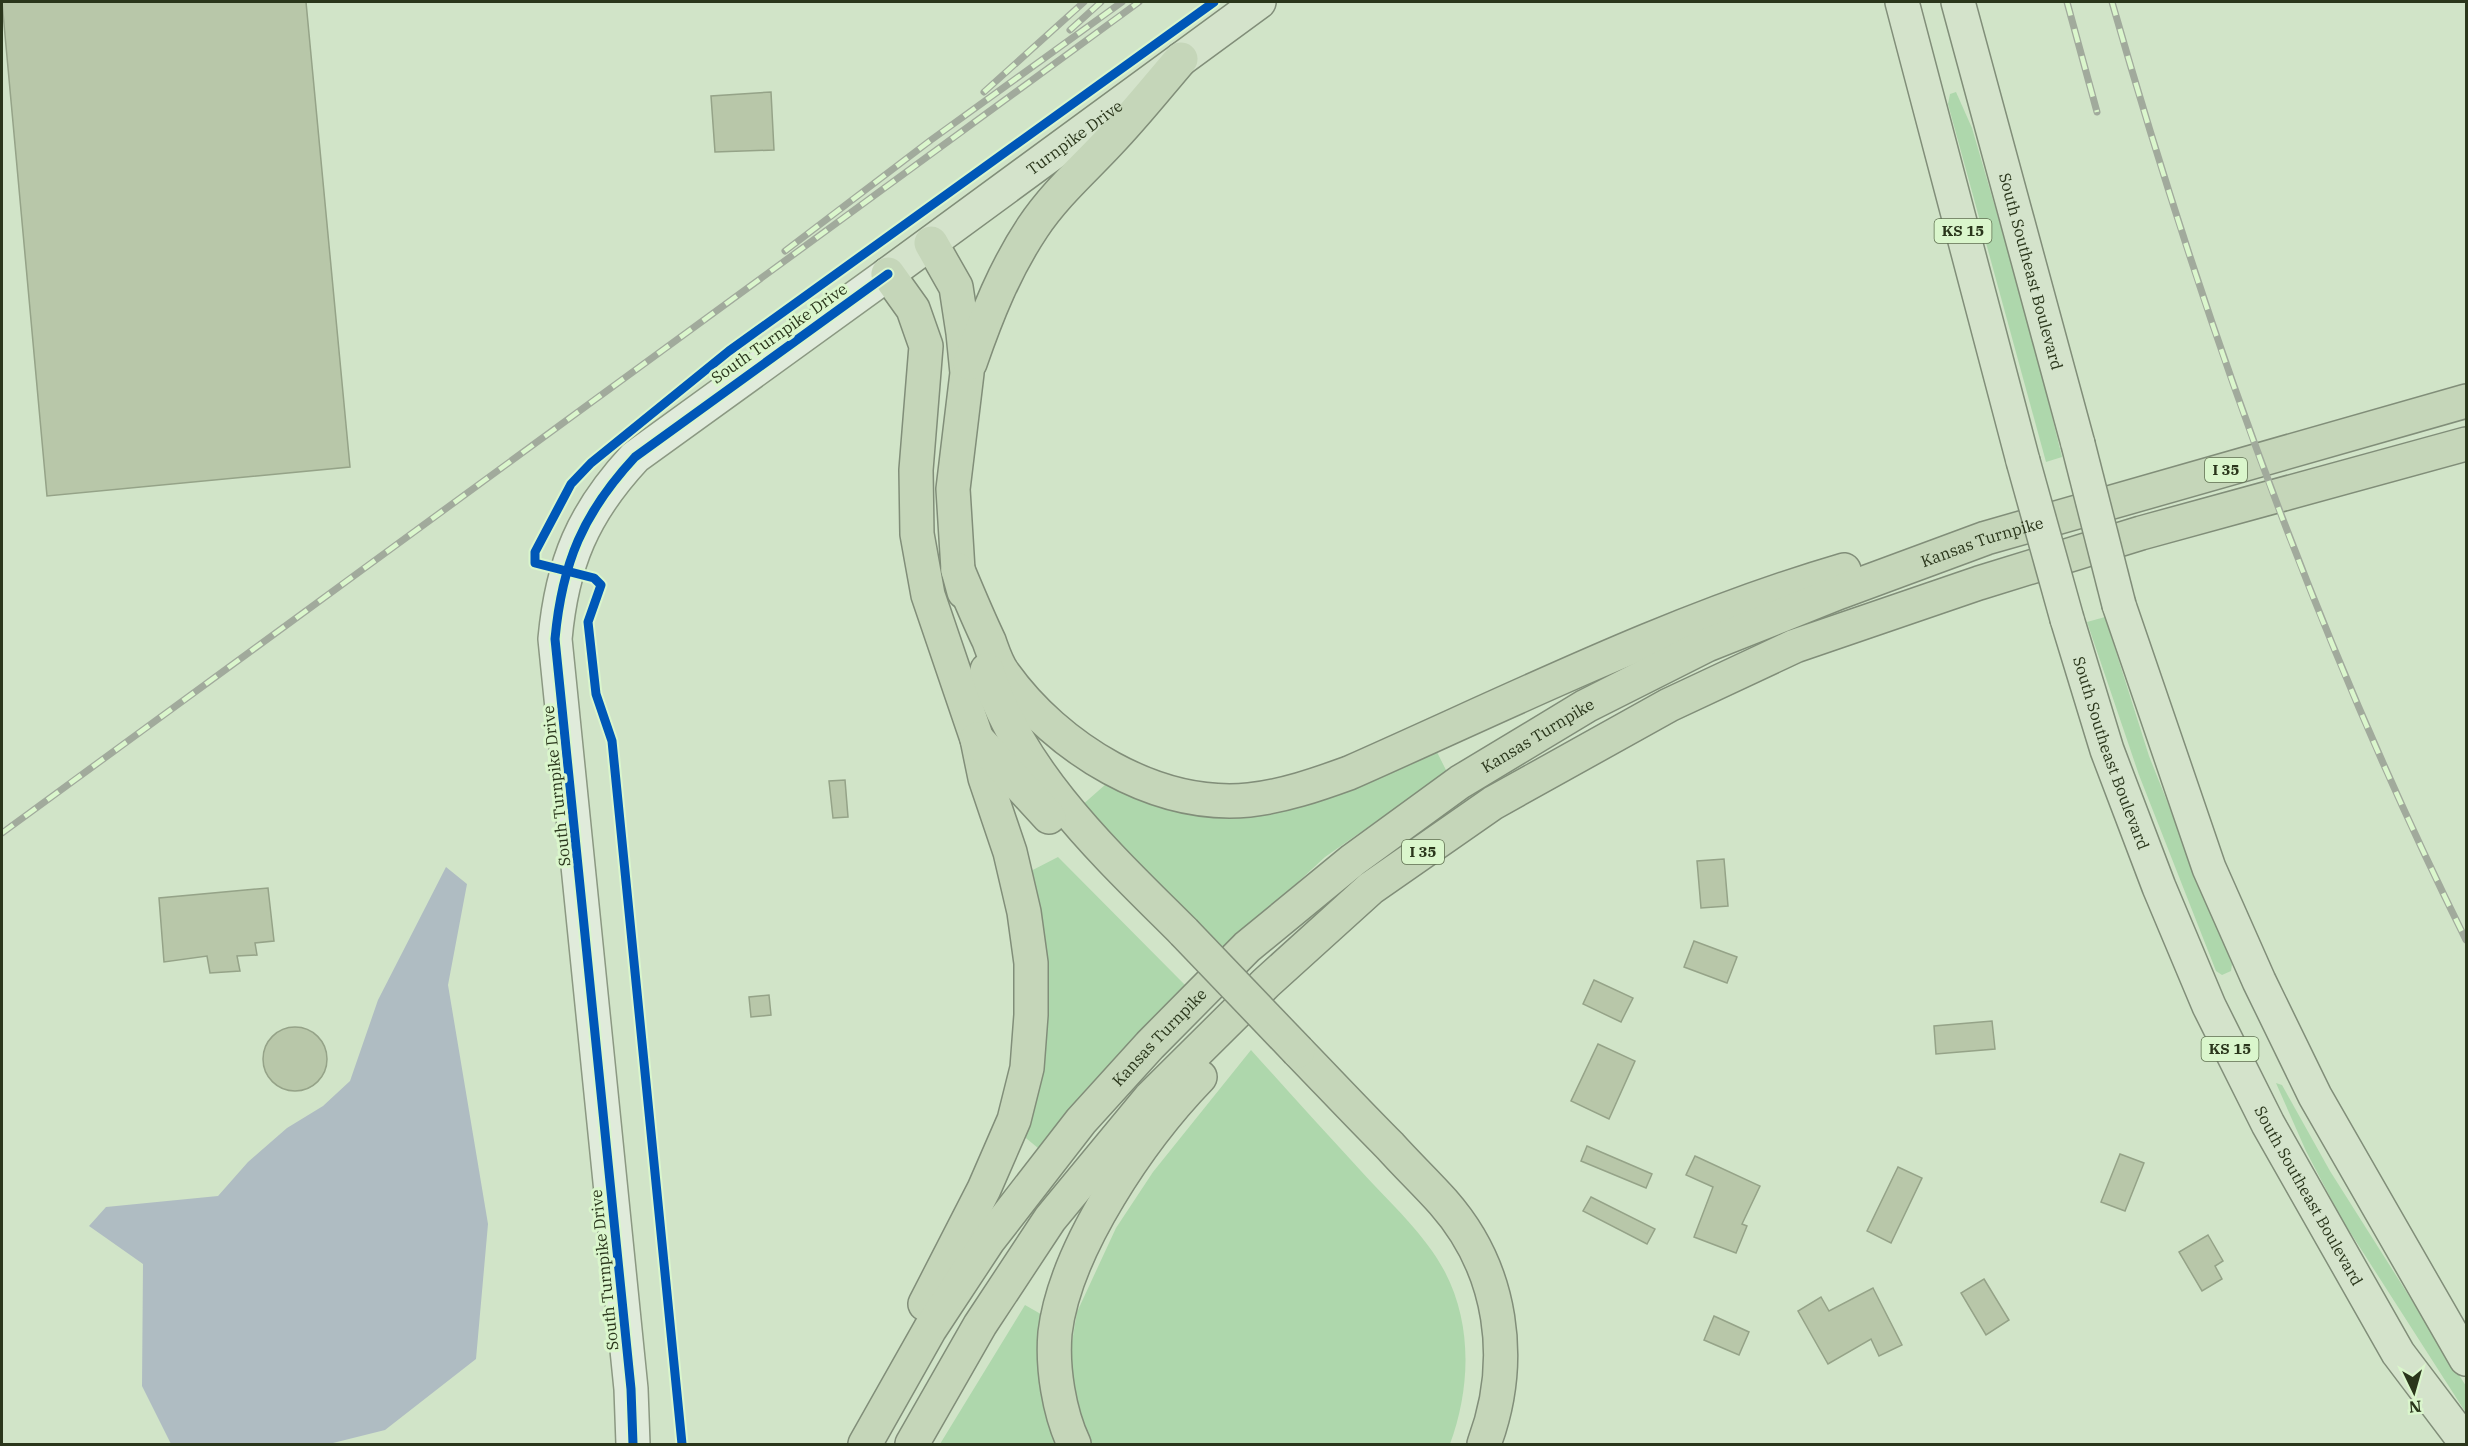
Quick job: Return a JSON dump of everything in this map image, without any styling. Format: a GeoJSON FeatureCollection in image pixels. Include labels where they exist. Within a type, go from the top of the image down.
{"type":"FeatureCollection","features":[{"type":"Feature","properties":{"kind":"highway"},"geometry":{"type":"LineString","coordinates":[[1178,940],[1050,788],[1026,750],[989,678],[958,570],[953,489],[967,373],[988,310],[1010,264],[1034,226],[1065,186],[1109,142],[1181,59]]}},
{"type":"Feature","properties":{"kind":"highway"},"geometry":{"type":"LineString","coordinates":[[931,243],[956,287],[967,373]]}},
{"type":"Feature","properties":{"kind":"highway"},"geometry":{"type":"LineString","coordinates":[[853,1444],[984,1190],[1014,1120],[1027,1068],[1031,963],[1024,912],[1010,852],[985,778],[977,739],[928,595],[917,534],[916,470],[926,346],[913,309],[888,274]]}},
{"type":"Feature","properties":{"kind":"highway","name":"Kansas Turnpike"},"geometry":{"type":"LineString","coordinates":[[865,1444],[930,1329],[988,1241],[1081,1121],[1150,1045],[1247,947],[1353,860],[1461,782],[1596,701],[1707,645],[1986,538],[2466,401]]}},
{"type":"Feature","properties":{"kind":"highway","name":"I 35"},"geometry":{"type":"LineString","coordinates":[[912,1444],[980,1325],[1050,1219],[1150,1098],[1266,983],[1371,888],[1493,803],[1669,705],[1795,646],[1979,583],[2142,533],[2466,444]]}},
{"type":"Feature","properties":{"kind":"highway"},"geometry":{"type":"LineString","coordinates":[[958,570],[1003,672],[1036,712],[1075,747],[1116,771],[1160,787],[1197,798],[1247,800],[1299,791],[1350,773],[1680,627],[1792,585],[1887,558],[1986,538]]}},
{"type":"Feature","properties":{"kind":"highway"},"geometry":{"type":"LineString","coordinates":[[1074,1444],[1057,1387],[1055,1333],[1066,1284],[1089,1235],[1127,1169],[1178,1101],[1269,1007],[1346,937],[1464,846],[1589,763],[1669,705]]}},
{"type":"Feature","properties":{"kind":"highway"},"geometry":{"type":"LineString","coordinates":[[977,739],[1006,767],[1067,838],[1178,940],[1292,1058],[1445,1203],[1474,1246],[1489,1282],[1500,1327],[1502,1372],[1496,1413],[1484,1444]]}},
{"type":"Feature","properties":{"kind":"highway"},"geometry":{"type":"LineString","coordinates":[[1292,1058],[1414,1201],[1443,1239],[1464,1273],[1476,1312],[1483,1357],[1478,1401],[1464,1444]]}},
{"type":"Feature","properties":{"kind":"main road","name":"Turnpike Drive"},"geometry":{"type":"LineString","coordinates":[[888,274],[1259,2]]}},
{"type":"Feature","properties":{"kind":"main road","name":"South Southeast Boulevard"},"geometry":{"type":"LineString","coordinates":[[1902,2],[2067,619],[2107,750],[2159,887],[2209,1006],[2268,1124],[2398,1353],[2466,1443]]}},
{"type":"Feature","properties":{"kind":"main road","name":"South Southeast Boulevard"},"geometry":{"type":"LineString","coordinates":[[1958,2],[2078,444],[2119,605],[2209,868],[2259,981],[2315,1096],[2466,1359]]}},
{"type":"Feature","properties":{"kind":"street","name":"South Turnpike Drive"},"geometry":{"type":"LineString","coordinates":[[633,1444],[630,1377],[555,639],[559,597],[576,541],[591,510],[611,482],[635,457],[888,274]]}},
{"type":"Feature","properties":{"kind":"green space"},"geometry":{"type":"Polygon","coordinates":[[[1956,92],[1972,128],[2028,320],[2062,457],[2046,462],[1948,104],[1950,94],[1956,92]]]}},
{"type":"Feature","properties":{"kind":"green space"},"geometry":{"type":"Polygon","coordinates":[[[2105,617],[2149,756],[2232,964],[2231,971],[2222,975],[2216,971],[2139,775],[2087,622],[2105,617]]]}},
{"type":"Feature","properties":{"kind":"green space"},"geometry":{"type":"Polygon","coordinates":[[[1437,752],[1447,772],[1325,857],[1217,957],[1080,807],[1106,784],[1143,800],[1201,815],[1241,817],[1282,812],[1327,798],[1437,752]]]}},
{"type":"Feature","properties":{"kind":"green space"},"geometry":{"type":"Polygon","coordinates":[[[1058,857],[1186,986],[1086,1089],[1038,1148],[1021,1134],[1025,874],[1058,857]]]}},
{"type":"Feature","properties":{"kind":"green space"},"geometry":{"type":"Polygon","coordinates":[[[1251,1050],[1406,1219],[1428,1245],[1445,1272],[1460,1314],[1466,1358],[1462,1402],[1450,1444],[1089,1444],[1074,1399],[1069,1360],[1077,1312],[1116,1228],[1153,1172],[1251,1050]]]}},
{"type":"Feature","properties":{"kind":"green space"},"geometry":{"type":"Polygon","coordinates":[[[2276,1083],[2282,1085],[2330,1171],[2466,1386],[2466,1413],[2341,1218],[2306,1151],[2276,1083]]]}},
{"type":"Feature","properties":{"kind":"green space"},"geometry":{"type":"Polygon","coordinates":[[[1025,1305],[1046,1317],[1045,1397],[1056,1444],[940,1444],[1025,1305]]]}},
{"type":"Feature","properties":{"kind":"shaded area"},"geometry":{"type":"Polygon","coordinates":[[[446,867],[467,884],[448,985],[488,1224],[476,1359],[385,1430],[329,1444],[171,1444],[142,1386],[143,1264],[89,1226],[106,1207],[218,1196],[248,1162],[287,1128],[323,1106],[350,1081],[378,1000],[446,867]]]}},
{"type":"Feature","properties":{"kind":"building"},"geometry":{"type":"Polygon","coordinates":[[[2,2],[306,2],[350,467],[47,496],[2,2]]]}},
{"type":"Feature","properties":{"kind":"building"},"geometry":{"type":"Polygon","coordinates":[[[771,92],[774,150],[715,152],[711,96],[771,92]]]}},
{"type":"Feature","properties":{"kind":"building"},"geometry":{"type":"Polygon","coordinates":[[[845,780],[848,817],[833,818],[829,781],[845,780]]]}},
{"type":"Feature","properties":{"kind":"building"},"geometry":{"type":"Polygon","coordinates":[[[1724,859],[1728,906],[1701,908],[1697,861],[1724,859]]]}},
{"type":"Feature","properties":{"kind":"building"},"geometry":{"type":"Polygon","coordinates":[[[268,888],[274,941],[255,943],[257,955],[237,956],[240,971],[210,973],[207,956],[164,962],[159,898],[268,888]]]}},
{"type":"Feature","properties":{"kind":"building"},"geometry":{"type":"Polygon","coordinates":[[[1694,941],[1737,957],[1727,983],[1684,967],[1694,941]]]}},
{"type":"Feature","properties":{"kind":"building"},"geometry":{"type":"Polygon","coordinates":[[[1594,980],[1633,998],[1621,1022],[1583,1004],[1594,980]]]}},
{"type":"Feature","properties":{"kind":"building"},"geometry":{"type":"Polygon","coordinates":[[[769,995],[771,1015],[751,1017],[749,997],[769,995]]]}},
{"type":"Feature","properties":{"kind":"building"},"geometry":{"type":"Polygon","coordinates":[[[1992,1021],[1995,1049],[1936,1054],[1934,1026],[1992,1021]]]}},
{"type":"Feature","properties":{"kind":"building"},"geometry":{"type":"Polygon","coordinates":[[[295,1027],[307,1029],[318,1036],[325,1047],[327,1059],[325,1071],[318,1082],[307,1089],[295,1091],[283,1089],[272,1082],[265,1071],[263,1059],[265,1047],[272,1036],[283,1029],[295,1027]]]}},
{"type":"Feature","properties":{"kind":"building"},"geometry":{"type":"Polygon","coordinates":[[[1598,1044],[1635,1061],[1609,1119],[1571,1101],[1598,1044]]]}},
{"type":"Feature","properties":{"kind":"building"},"geometry":{"type":"Polygon","coordinates":[[[1587,1146],[1652,1174],[1646,1188],[1581,1161],[1587,1146]]]}},
{"type":"Feature","properties":{"kind":"building"},"geometry":{"type":"Polygon","coordinates":[[[2120,1154],[2144,1163],[2125,1211],[2101,1202],[2120,1154]]]}},
{"type":"Feature","properties":{"kind":"building"},"geometry":{"type":"Polygon","coordinates":[[[1695,1156],[1760,1186],[1742,1224],[1747,1226],[1736,1253],[1694,1237],[1713,1187],[1686,1175],[1695,1156]]]}},
{"type":"Feature","properties":{"kind":"building"},"geometry":{"type":"Polygon","coordinates":[[[1898,1167],[1922,1178],[1891,1243],[1867,1231],[1898,1167]]]}},
{"type":"Feature","properties":{"kind":"building"},"geometry":{"type":"Polygon","coordinates":[[[1591,1197],[1655,1229],[1647,1244],[1583,1211],[1591,1197]]]}},
{"type":"Feature","properties":{"kind":"building"},"geometry":{"type":"Polygon","coordinates":[[[2208,1235],[2223,1261],[2215,1266],[2222,1279],[2202,1291],[2179,1252],[2208,1235]]]}},
{"type":"Feature","properties":{"kind":"building"},"geometry":{"type":"Polygon","coordinates":[[[1984,1279],[2009,1320],[1986,1335],[1961,1293],[1984,1279]]]}},
{"type":"Feature","properties":{"kind":"building"},"geometry":{"type":"Polygon","coordinates":[[[1873,1288],[1902,1345],[1879,1356],[1871,1339],[1828,1364],[1798,1311],[1821,1297],[1829,1311],[1873,1288]]]}},
{"type":"Feature","properties":{"kind":"building"},"geometry":{"type":"Polygon","coordinates":[[[1714,1316],[1749,1332],[1739,1355],[1704,1340],[1714,1316]]]}},
{"type":"Feature","properties":{"kind":"railway"},"geometry":{"type":"LineString","coordinates":[[984,92],[1084,2]]}},
{"type":"Feature","properties":{"kind":"railway"},"geometry":{"type":"LineString","coordinates":[[1070,30],[1101,2]]}},
{"type":"Feature","properties":{"kind":"railway"},"geometry":{"type":"LineString","coordinates":[[785,251],[931,140],[1122,2]]}},
{"type":"Feature","properties":{"kind":"railway"},"geometry":{"type":"LineString","coordinates":[[2,833],[1139,2]]}},
{"type":"Feature","properties":{"kind":"railway"},"geometry":{"type":"LineString","coordinates":[[2067,2],[2097,112]]}},
{"type":"Feature","properties":{"kind":"railway"},"geometry":{"type":"LineString","coordinates":[[2112,2],[2185,242],[2268,479],[2361,712],[2466,940]]}},
{"type":"Feature","properties":{"kind":"cycle path"},"geometry":{"type":"LineString","coordinates":[[682,1444],[612,741],[596,694],[588,622],[601,585],[594,578],[535,563],[535,552],[571,484],[591,463],[729,351],[1214,2]]}},
{"type":"Feature","properties":{"kind":"cycle path"},"geometry":{"type":"LineString","coordinates":[[633,1444],[631,1389],[555,639],[563,586],[578,540],[589,519],[602,498],[635,457],[888,274]]}}]}
